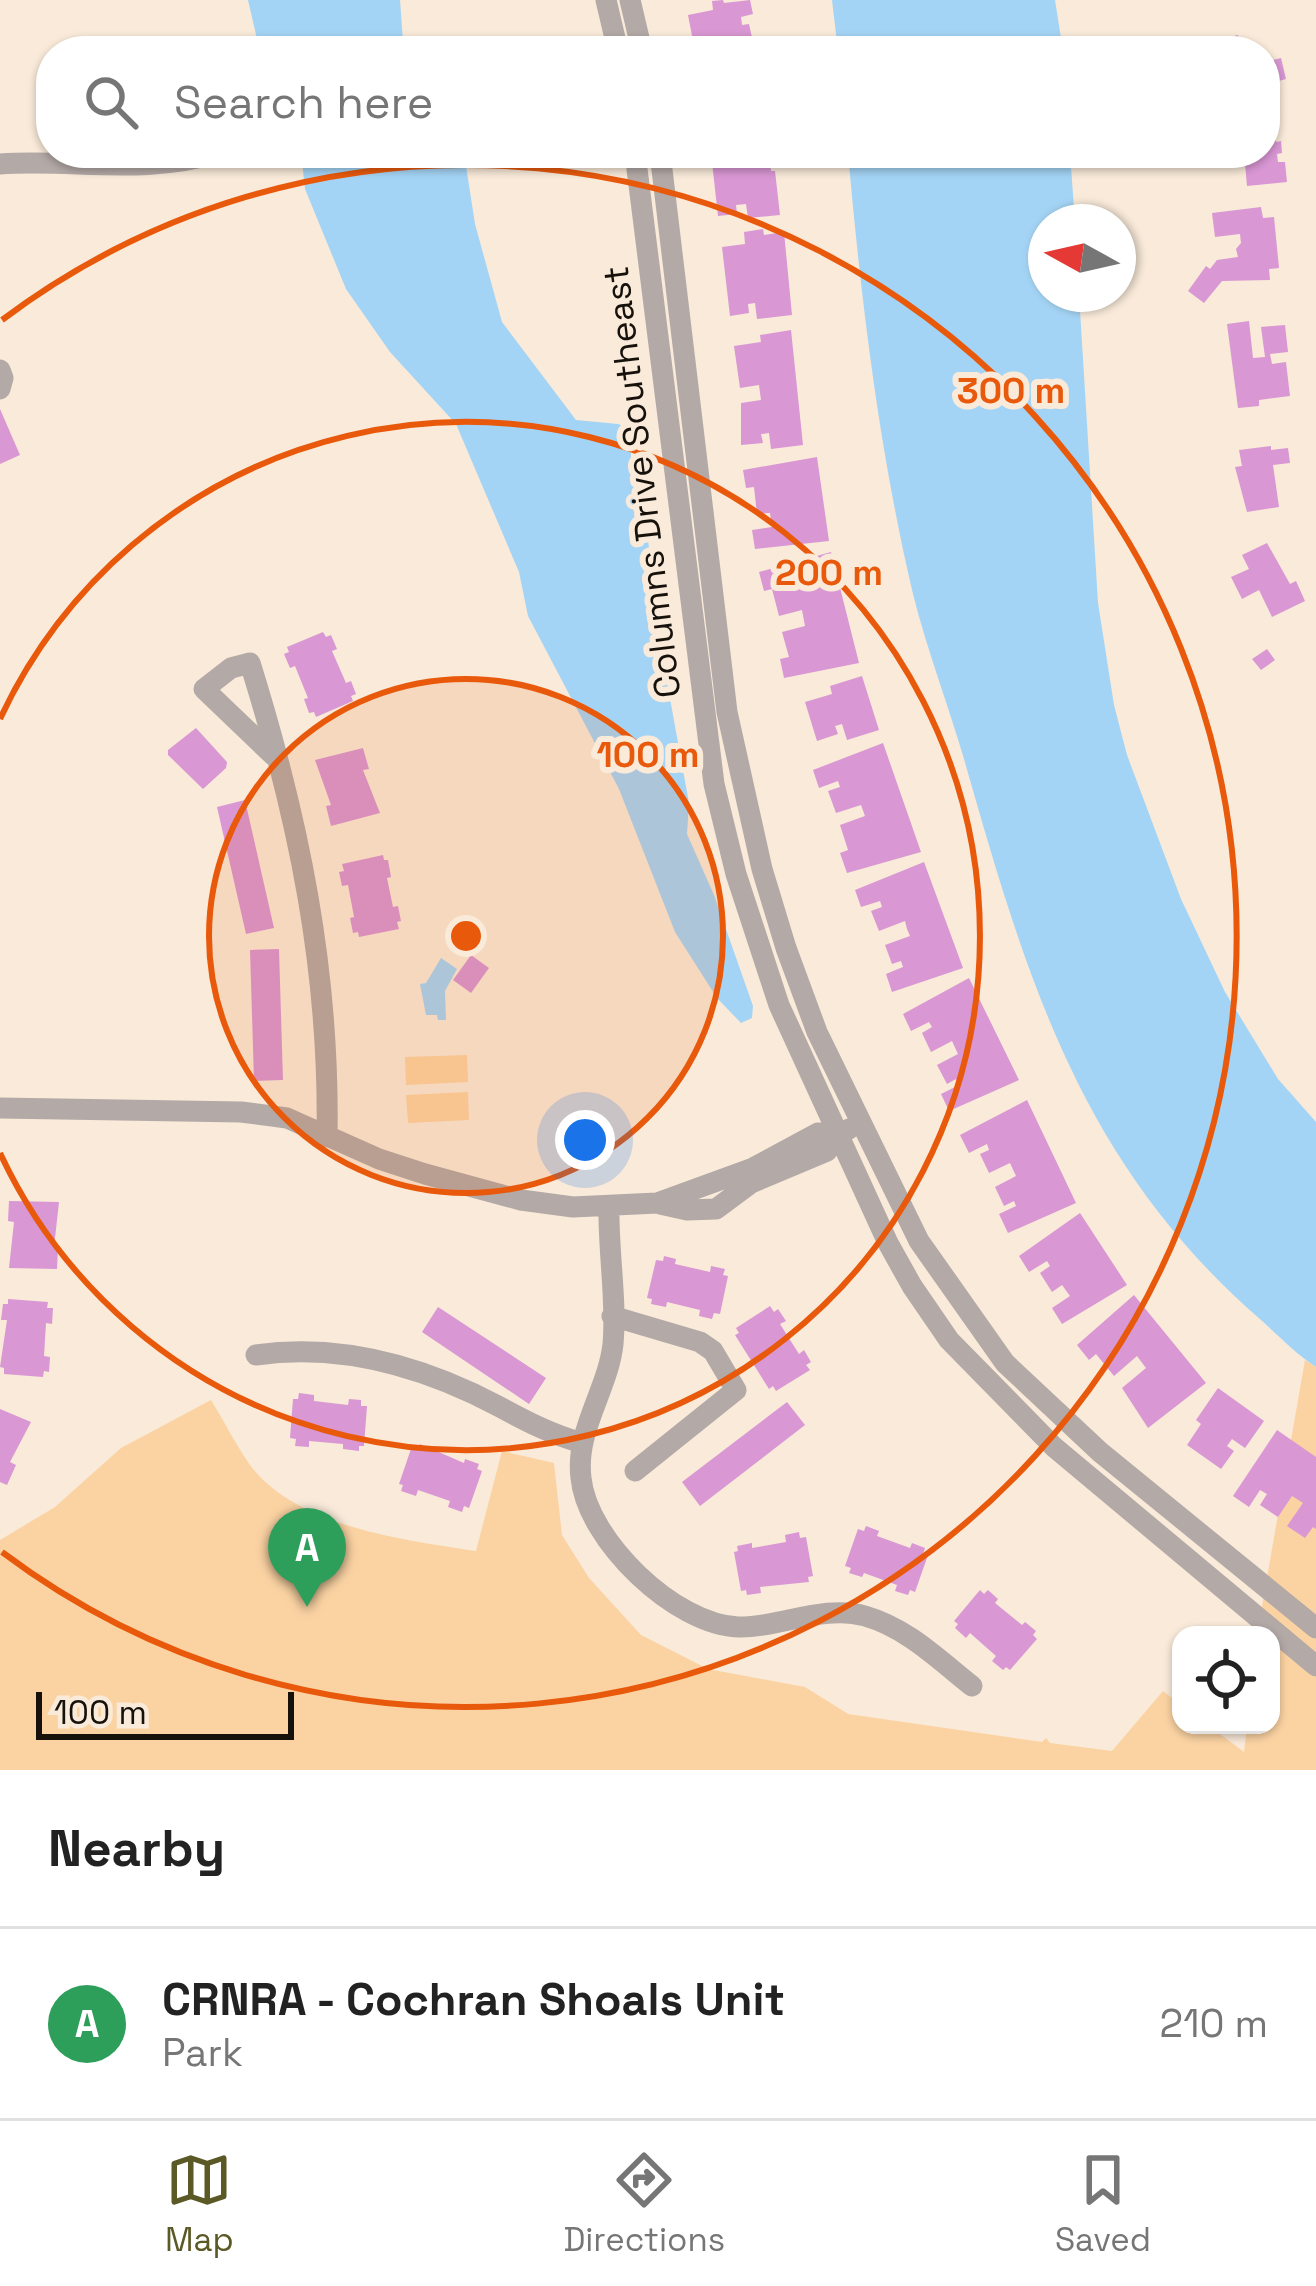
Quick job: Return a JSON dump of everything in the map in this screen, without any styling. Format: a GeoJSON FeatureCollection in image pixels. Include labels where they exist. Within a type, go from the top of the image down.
{"type":"FeatureCollection","features":[{"type":"Feature","properties":{"kind":"street"},"geometry":{"type":"LineString","coordinates":[[606,0],[614,36]]}},
{"type":"Feature","properties":{"kind":"street"},"geometry":{"type":"LineString","coordinates":[[630,0],[638,36]]}},
{"type":"Feature","properties":{"kind":"street"},"geometry":{"type":"LineString","coordinates":[[0,164],[36,161]]}},
{"type":"Feature","properties":{"kind":"street","name":"Columns Drive Southeast"},"geometry":{"type":"LineString","coordinates":[[637,168],[707,740],[736,874],[779,1005],[912,1286],[949,1340],[1054,1448],[1316,1666]]}},
{"type":"Feature","properties":{"kind":"street","name":"Columns Drive Southeast"},"geometry":{"type":"LineString","coordinates":[[661,168],[727,712],[747,807],[794,971],[860,1124],[928,1256],[1011,1370],[1100,1452],[1316,1628]]}},
{"type":"Feature","properties":{"kind":"street"},"geometry":{"type":"LineString","coordinates":[[0,370],[0,389]]}},
{"type":"Feature","properties":{"kind":"street"},"geometry":{"type":"LineString","coordinates":[[676,498],[700,494]]}},
{"type":"Feature","properties":{"kind":"street"},"geometry":{"type":"LineString","coordinates":[[274,756],[307,880],[320,966],[328,1049],[326,1137]]}},
{"type":"Feature","properties":{"kind":"street"},"geometry":{"type":"LineString","coordinates":[[722,813],[747,807]]}},
{"type":"Feature","properties":{"kind":"street"},"geometry":{"type":"LineString","coordinates":[[0,1108],[241,1112],[287,1118],[425,1174],[521,1200],[573,1207],[657,1203],[710,1210],[755,1174],[827,1151],[838,1134],[860,1124]]}},
{"type":"Feature","properties":{"kind":"street"},"geometry":{"type":"LineString","coordinates":[[609,1206],[613,1347],[582,1443],[580,1477],[600,1527],[622,1558],[679,1608],[704,1621],[757,1627],[817,1614],[860,1614],[898,1628],[972,1686]]}},
{"type":"Feature","properties":{"kind":"street"},"geometry":{"type":"LineString","coordinates":[[612,1316],[700,1342],[713,1351],[736,1390],[635,1472]]}},
{"type":"Feature","properties":{"kind":"street"},"geometry":{"type":"LineString","coordinates":[[256,1355],[293,1350],[373,1359],[432,1376],[500,1407],[527,1425],[582,1443]]}},
{"type":"Feature","properties":{"kind":"street"},"geometry":{"type":"LineString","coordinates":[[992,1389],[1011,1370]]}},
{"type":"Feature","properties":{"kind":"shaded area"},"geometry":{"type":"Polygon","coordinates":[[[467,1055],[468,1082],[406,1085],[405,1057],[467,1055]]]}},
{"type":"Feature","properties":{"kind":"shaded area"},"geometry":{"type":"Polygon","coordinates":[[[468,1092],[469,1120],[408,1123],[406,1095],[468,1092]]]}},
{"type":"Feature","properties":{"kind":"shaded area"},"geometry":{"type":"Polygon","coordinates":[[[1305,1360],[1316,1367],[1316,1770],[0,1770],[0,1540],[55,1507],[121,1448],[211,1400],[250,1465],[270,1486],[323,1517],[417,1542],[476,1551],[502,1451],[554,1463],[562,1535],[589,1578],[641,1635],[708,1669],[805,1687],[848,1714],[1042,1742],[1046,1738],[1050,1743],[1112,1751],[1163,1691],[1172,1698],[1172,1734],[1220,1734],[1244,1752],[1246,1734],[1280,1734],[1280,1626],[1259,1626],[1305,1360]]]}},
{"type":"Feature","properties":{"kind":"water"},"geometry":{"type":"Polygon","coordinates":[[[248,0],[400,0],[403,36],[256,36],[248,0]]]}},
{"type":"Feature","properties":{"kind":"water"},"geometry":{"type":"Polygon","coordinates":[[[832,0],[1055,0],[1061,36],[836,36],[832,0]]]}},
{"type":"Feature","properties":{"kind":"water"},"geometry":{"type":"Polygon","coordinates":[[[303,168],[466,168],[475,224],[502,322],[576,420],[630,429],[632,482],[647,531],[661,649],[689,803],[687,834],[714,895],[753,1006],[752,1018],[741,1023],[717,998],[675,932],[619,789],[528,616],[519,572],[456,424],[390,352],[346,289],[305,189],[303,168]]]}},
{"type":"Feature","properties":{"kind":"water"},"geometry":{"type":"Polygon","coordinates":[[[849,168],[1071,168],[1074,204],[1028,204],[1028,312],[1080,312],[1098,603],[1127,755],[1181,899],[1225,992],[1278,1079],[1316,1122],[1316,1367],[1199,1260],[1148,1198],[1069,1064],[1012,918],[913,594],[873,375],[849,168]]]}},
{"type":"Feature","properties":{"kind":"water"},"geometry":{"type":"Polygon","coordinates":[[[441,958],[457,969],[445,991],[446,1020],[426,1015],[420,984],[426,983],[441,958]]]}},
{"type":"Feature","properties":{"kind":"building"},"geometry":{"type":"Polygon","coordinates":[[[750,0],[753,14],[741,17],[752,36],[692,36],[688,15],[713,10],[712,1],[750,0]]]}},
{"type":"Feature","properties":{"kind":"building"},"geometry":{"type":"Polygon","coordinates":[[[1280,162],[1285,162],[1287,182],[1247,186],[1245,168],[1280,168],[1280,162]]]}},
{"type":"Feature","properties":{"kind":"building"},"geometry":{"type":"Polygon","coordinates":[[[713,168],[775,171],[780,215],[748,218],[746,204],[736,205],[737,214],[718,216],[713,168]]]}},
{"type":"Feature","properties":{"kind":"building"},"geometry":{"type":"Polygon","coordinates":[[[1261,207],[1263,218],[1274,217],[1279,268],[1269,269],[1270,280],[1222,281],[1204,303],[1188,291],[1206,266],[1210,269],[1217,260],[1238,257],[1236,249],[1241,243],[1240,234],[1215,237],[1212,213],[1261,207]]]}},
{"type":"Feature","properties":{"kind":"building"},"geometry":{"type":"Polygon","coordinates":[[[763,229],[764,235],[784,232],[792,315],[757,319],[755,303],[748,304],[749,313],[730,316],[722,247],[745,244],[744,232],[763,229]]]}},
{"type":"Feature","properties":{"kind":"building"},"geometry":{"type":"Polygon","coordinates":[[[1249,321],[1253,358],[1265,357],[1261,327],[1285,325],[1288,352],[1270,354],[1272,364],[1286,362],[1290,396],[1238,408],[1227,324],[1249,321]]]}},
{"type":"Feature","properties":{"kind":"building"},"geometry":{"type":"Polygon","coordinates":[[[791,330],[803,445],[771,449],[769,433],[761,434],[763,443],[741,445],[741,403],[761,400],[759,385],[740,388],[734,346],[791,330]]]}},
{"type":"Feature","properties":{"kind":"building"},"geometry":{"type":"Polygon","coordinates":[[[0,409],[20,455],[0,464],[0,409]]]}},
{"type":"Feature","properties":{"kind":"building"},"geometry":{"type":"Polygon","coordinates":[[[1271,446],[1271,450],[1288,448],[1290,463],[1273,465],[1279,507],[1247,512],[1235,467],[1242,466],[1239,450],[1271,446]]]}},
{"type":"Feature","properties":{"kind":"building"},"geometry":{"type":"Polygon","coordinates":[[[817,457],[829,541],[755,549],[752,530],[772,527],[770,513],[757,514],[754,487],[746,488],[743,470],[817,457]]]}},
{"type":"Feature","properties":{"kind":"building"},"geometry":{"type":"Polygon","coordinates":[[[1267,543],[1305,601],[1272,617],[1259,590],[1242,599],[1231,577],[1249,569],[1242,555],[1267,543]]]}},
{"type":"Feature","properties":{"kind":"building"},"geometry":{"type":"Polygon","coordinates":[[[831,552],[859,663],[784,678],[780,659],[789,657],[782,632],[805,626],[802,610],[779,616],[772,589],[764,591],[759,572],[831,552]]]}},
{"type":"Feature","properties":{"kind":"building"},"geometry":{"type":"Polygon","coordinates":[[[323,632],[326,637],[331,635],[337,649],[332,651],[356,694],[351,696],[353,701],[316,717],[309,713],[295,666],[290,668],[284,654],[289,652],[287,647],[323,632]]]}},
{"type":"Feature","properties":{"kind":"building"},"geometry":{"type":"Polygon","coordinates":[[[1267,649],[1275,660],[1261,670],[1252,659],[1267,649]]]}},
{"type":"Feature","properties":{"kind":"building"},"geometry":{"type":"Polygon","coordinates":[[[862,676],[879,730],[847,740],[842,724],[835,726],[838,734],[817,741],[805,702],[832,694],[830,686],[862,676]]]}},
{"type":"Feature","properties":{"kind":"building"},"geometry":{"type":"Polygon","coordinates":[[[196,728],[227,762],[203,789],[168,755],[196,728]]]}},
{"type":"Feature","properties":{"kind":"building"},"geometry":{"type":"Polygon","coordinates":[[[883,743],[921,852],[847,873],[840,853],[848,850],[840,825],[865,816],[861,805],[836,813],[828,791],[840,787],[838,781],[819,788],[813,770],[883,743]]]}},
{"type":"Feature","properties":{"kind":"building"},"geometry":{"type":"Polygon","coordinates":[[[363,748],[369,769],[363,770],[380,813],[331,826],[326,806],[331,805],[315,760],[363,748]]]}},
{"type":"Feature","properties":{"kind":"building"},"geometry":{"type":"Polygon","coordinates":[[[245,800],[274,928],[246,934],[217,807],[245,800]]]}},
{"type":"Feature","properties":{"kind":"building"},"geometry":{"type":"Polygon","coordinates":[[[383,855],[388,860],[393,907],[398,906],[399,929],[359,937],[358,932],[353,933],[348,885],[342,886],[339,872],[344,871],[342,864],[383,855]]]}},
{"type":"Feature","properties":{"kind":"building"},"geometry":{"type":"Polygon","coordinates":[[[924,862],[963,968],[892,992],[886,974],[903,967],[901,961],[892,964],[885,945],[910,936],[905,921],[879,931],[871,911],[882,907],[880,901],[861,907],[855,890],[924,862]]]}},
{"type":"Feature","properties":{"kind":"building"},"geometry":{"type":"Polygon","coordinates":[[[279,949],[283,1080],[254,1081],[250,950],[279,949]]]}},
{"type":"Feature","properties":{"kind":"building"},"geometry":{"type":"Polygon","coordinates":[[[471,955],[489,968],[471,993],[453,980],[471,955]]]}},
{"type":"Feature","properties":{"kind":"building"},"geometry":{"type":"Polygon","coordinates":[[[969,978],[1019,1080],[949,1111],[941,1094],[959,1085],[956,1079],[947,1084],[937,1065],[958,1054],[952,1041],[931,1052],[922,1033],[932,1027],[929,1022],[911,1031],[903,1014],[969,978]]]}},
{"type":"Feature","properties":{"kind":"building"},"geometry":{"type":"Polygon","coordinates":[[[1027,1100],[1076,1203],[1008,1233],[999,1214],[1016,1206],[1014,1201],[1004,1206],[995,1187],[1016,1176],[1010,1163],[989,1173],[980,1154],[989,1150],[987,1144],[969,1153],[960,1135],[1027,1100]]]}},
{"type":"Feature","properties":{"kind":"building"},"geometry":{"type":"Polygon","coordinates":[[[9,1201],[59,1202],[54,1247],[58,1247],[57,1269],[9,1268],[14,1222],[8,1221],[9,1201]]]}},
{"type":"Feature","properties":{"kind":"building"},"geometry":{"type":"Polygon","coordinates":[[[1080,1213],[1127,1285],[1062,1324],[1052,1308],[1070,1296],[1062,1285],[1052,1292],[1040,1273],[1050,1266],[1047,1261],[1029,1272],[1019,1256],[1080,1213]]]}},
{"type":"Feature","properties":{"kind":"building"},"geometry":{"type":"Polygon","coordinates":[[[664,1256],[676,1259],[675,1264],[710,1272],[711,1266],[725,1269],[723,1275],[728,1276],[720,1314],[714,1313],[712,1319],[699,1316],[700,1310],[667,1302],[666,1307],[651,1304],[652,1299],[647,1298],[656,1260],[663,1261],[664,1256]]]}},
{"type":"Feature","properties":{"kind":"building"},"geometry":{"type":"Polygon","coordinates":[[[1134,1295],[1206,1383],[1148,1428],[1122,1388],[1146,1368],[1137,1356],[1114,1376],[1096,1354],[1089,1360],[1077,1345],[1134,1295]]]}},
{"type":"Feature","properties":{"kind":"building"},"geometry":{"type":"Polygon","coordinates":[[[8,1299],[48,1302],[47,1308],[53,1308],[52,1324],[46,1323],[44,1356],[50,1357],[49,1372],[44,1371],[43,1377],[4,1374],[0,1367],[7,1320],[1,1320],[8,1299]]]}},
{"type":"Feature","properties":{"kind":"building"},"geometry":{"type":"Polygon","coordinates":[[[770,1306],[786,1321],[780,1324],[799,1354],[804,1350],[811,1362],[806,1365],[810,1370],[776,1391],[773,1386],[769,1389],[735,1335],[739,1333],[736,1328],[770,1306]]]}},
{"type":"Feature","properties":{"kind":"building"},"geometry":{"type":"Polygon","coordinates":[[[438,1307],[546,1378],[529,1404],[422,1332],[438,1307]]]}},
{"type":"Feature","properties":{"kind":"building"},"geometry":{"type":"Polygon","coordinates":[[[1218,1388],[1264,1421],[1245,1448],[1232,1439],[1227,1446],[1234,1451],[1221,1469],[1187,1445],[1201,1424],[1196,1420],[1218,1388]]]}},
{"type":"Feature","properties":{"kind":"building"},"geometry":{"type":"Polygon","coordinates":[[[299,1393],[314,1395],[314,1401],[348,1405],[349,1399],[361,1400],[361,1406],[367,1406],[364,1446],[359,1451],[343,1449],[343,1444],[309,1441],[309,1447],[295,1446],[296,1439],[290,1438],[293,1399],[299,1393]]]}},
{"type":"Feature","properties":{"kind":"building"},"geometry":{"type":"Polygon","coordinates":[[[787,1402],[805,1425],[700,1506],[682,1482],[787,1402]]]}},
{"type":"Feature","properties":{"kind":"building"},"geometry":{"type":"Polygon","coordinates":[[[0,1409],[31,1422],[10,1462],[16,1465],[7,1485],[0,1482],[0,1409]]]}},
{"type":"Feature","properties":{"kind":"building"},"geometry":{"type":"Polygon","coordinates":[[[1277,1430],[1316,1457],[1316,1529],[1305,1538],[1287,1526],[1303,1503],[1292,1496],[1278,1517],[1260,1505],[1267,1494],[1260,1490],[1249,1507],[1233,1496],[1277,1430]]]}},
{"type":"Feature","properties":{"kind":"building"},"geometry":{"type":"Polygon","coordinates":[[[420,1444],[464,1463],[465,1459],[479,1464],[477,1469],[482,1471],[469,1508],[464,1506],[462,1512],[448,1507],[450,1501],[418,1490],[416,1496],[401,1491],[399,1484],[412,1446],[420,1444]]]}},
{"type":"Feature","properties":{"kind":"building"},"geometry":{"type":"Polygon","coordinates":[[[866,1526],[879,1531],[877,1536],[910,1548],[912,1543],[925,1548],[923,1554],[928,1555],[915,1592],[910,1590],[908,1595],[895,1591],[897,1585],[864,1573],[862,1577],[849,1573],[851,1568],[845,1566],[858,1529],[864,1531],[866,1526]]]}},
{"type":"Feature","properties":{"kind":"building"},"geometry":{"type":"Polygon","coordinates":[[[799,1532],[800,1538],[806,1537],[813,1576],[808,1577],[809,1582],[760,1587],[761,1593],[747,1595],[746,1590],[741,1591],[737,1546],[786,1542],[785,1535],[799,1532]]]}},
{"type":"Feature","properties":{"kind":"building"},"geometry":{"type":"Polygon","coordinates":[[[980,1590],[984,1594],[988,1590],[998,1599],[995,1603],[1036,1631],[1037,1639],[1010,1670],[992,1661],[996,1656],[970,1633],[966,1638],[955,1628],[954,1621],[980,1590]]]}},
{"type":"Feature","properties":{"kind":"place","name":"CRNRA - Cochran Shoals Unit"},"geometry":{"type":"Point","coordinates":[307,1607]}}]}
